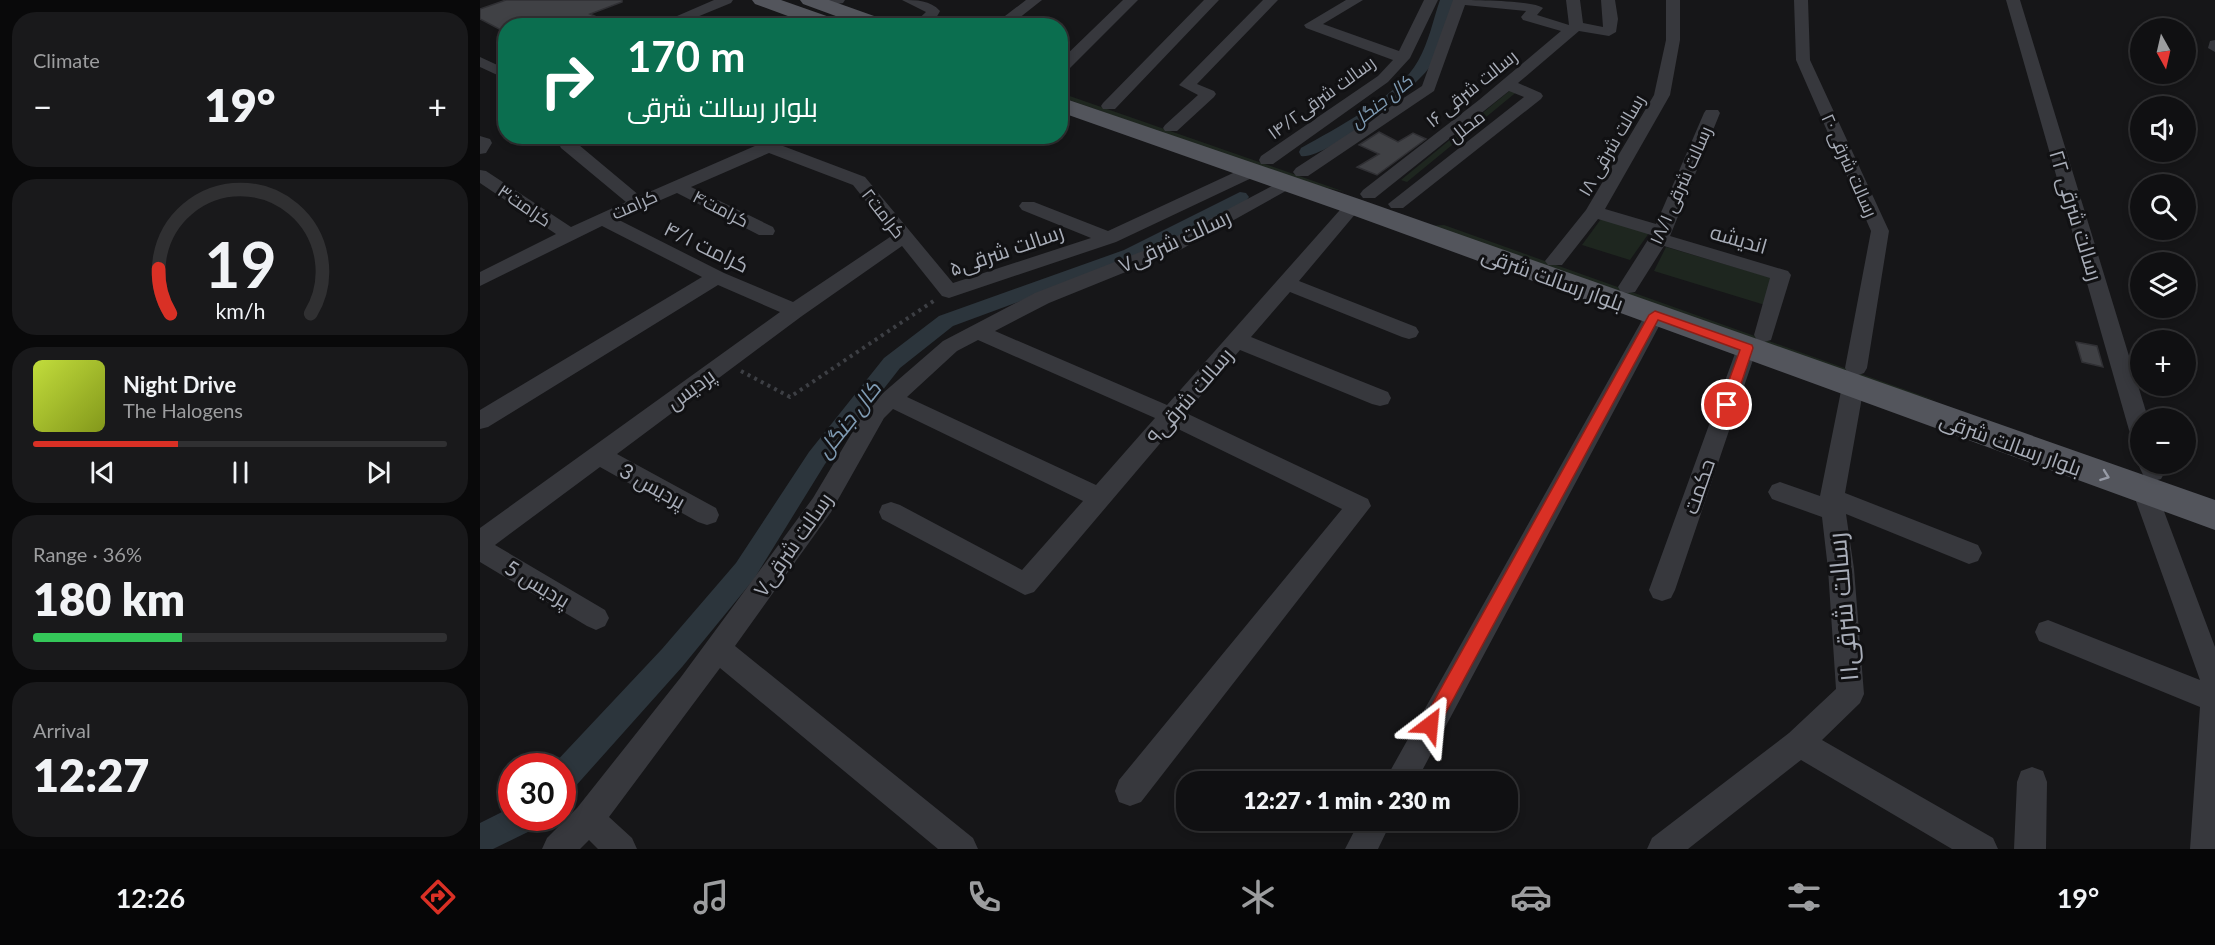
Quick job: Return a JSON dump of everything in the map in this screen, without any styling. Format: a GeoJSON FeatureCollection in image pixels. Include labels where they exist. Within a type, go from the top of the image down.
{"type":"FeatureCollection","features":[{"type":"Feature","properties":{"kind":"main road"},"geometry":{"type":"LineString","coordinates":[[762,0],[810,18]]}},
{"type":"Feature","properties":{"kind":"main road"},"geometry":{"type":"LineString","coordinates":[[822,1],[864,18]]}},
{"type":"Feature","properties":{"kind":"main road","name":"بلوار رسالت شرقی"},"geometry":{"type":"LineString","coordinates":[[1068,91],[1109,106],[1164,133]]}},
{"type":"Feature","properties":{"kind":"main road","name":"بلوار رسالت شرقی"},"geometry":{"type":"LineString","coordinates":[[1068,106],[1164,133],[1361,200],[1655,315],[1756,342]]}},
{"type":"Feature","properties":{"kind":"main road","name":"بلوار رسالت شرقی"},"geometry":{"type":"LineString","coordinates":[[1361,200],[1397,204],[1628,287],[1756,342],[1966,417],[2215,494]]}},
{"type":"Feature","properties":{"kind":"main road","name":"بلوار رسالت شرقی"},"geometry":{"type":"LineString","coordinates":[[2149,475],[2215,515]]}},
{"type":"Feature","properties":{"kind":"street"},"geometry":{"type":"LineString","coordinates":[[686,18],[726,0]]}},
{"type":"Feature","properties":{"kind":"street"},"geometry":{"type":"LineString","coordinates":[[909,0],[928,6],[933,11],[929,18]]}},
{"type":"Feature","properties":{"kind":"street"},"geometry":{"type":"LineString","coordinates":[[1010,18],[1035,0]]}},
{"type":"Feature","properties":{"kind":"street"},"geometry":{"type":"LineString","coordinates":[[1068,62],[1131,0]]}},
{"type":"Feature","properties":{"kind":"street"},"geometry":{"type":"LineString","coordinates":[[1109,106],[1212,0]]}},
{"type":"Feature","properties":{"kind":"street"},"geometry":{"type":"LineString","coordinates":[[1164,133],[1208,94],[1186,85],[1271,0]]}},
{"type":"Feature","properties":{"kind":"street"},"geometry":{"type":"LineString","coordinates":[[1356,0],[1311,25],[1403,58]]}},
{"type":"Feature","properties":{"kind":"street","name":"رسالت شرقی۱۴/۲"},"geometry":{"type":"LineString","coordinates":[[1259,165],[1383,79],[1403,58],[1431,0]]}},
{"type":"Feature","properties":{"kind":"street"},"geometry":{"type":"LineString","coordinates":[[1460,0],[1536,8],[1528,17],[1574,28],[1609,32],[1611,19],[1608,0]]}},
{"type":"Feature","properties":{"kind":"street","name":"رسالت شرقی۷"},"geometry":{"type":"LineString","coordinates":[[558,849],[588,819],[718,649],[822,505],[876,412],[950,346],[1042,298],[1173,246],[1294,178],[1429,88],[1460,0]]}},
{"type":"Feature","properties":{"kind":"street"},"geometry":{"type":"LineString","coordinates":[[1573,0],[1574,28]]}},
{"type":"Feature","properties":{"kind":"street","name":"رسالت شرقی ۱۸"},"geometry":{"type":"LineString","coordinates":[[1555,261],[1594,212],[1662,95],[1673,40],[1673,0]]}},
{"type":"Feature","properties":{"kind":"street","name":"رسالت شرقی ۲۰"},"geometry":{"type":"LineString","coordinates":[[1800,0],[1803,60],[1880,231],[1855,377]]}},
{"type":"Feature","properties":{"kind":"street","name":"رسالت شرقی ۲۲"},"geometry":{"type":"LineString","coordinates":[[2013,0],[2134,408]]}},
{"type":"Feature","properties":{"kind":"street","name":"رسالت شرقی ۱۶"},"geometry":{"type":"LineString","coordinates":[[1361,200],[1574,28]]}},
{"type":"Feature","properties":{"kind":"street"},"geometry":{"type":"LineString","coordinates":[[480,61],[498,71]]}},
{"type":"Feature","properties":{"kind":"street","name":"محلل"},"geometry":{"type":"LineString","coordinates":[[1397,204],[1535,96],[1507,84]]}},
{"type":"Feature","properties":{"kind":"street","name":"رسالت شرقی ۱۸/۱"},"geometry":{"type":"LineString","coordinates":[[1628,287],[1661,236],[1712,112]]}},
{"type":"Feature","properties":{"kind":"street"},"geometry":{"type":"LineString","coordinates":[[480,141],[484,143],[480,149]]}},
{"type":"Feature","properties":{"kind":"street"},"geometry":{"type":"LineString","coordinates":[[567,144],[638,203]]}},
{"type":"Feature","properties":{"kind":"street","name":"کرامت"},"geometry":{"type":"LineString","coordinates":[[480,280],[602,219],[776,144]]}},
{"type":"Feature","properties":{"kind":"street","name":"کرامت۲"},"geometry":{"type":"LineString","coordinates":[[769,147],[859,181],[949,291]]}},
{"type":"Feature","properties":{"kind":"street","name":"رسالت شرقی۵"},"geometry":{"type":"LineString","coordinates":[[949,291],[1109,238],[1259,165]]}},
{"type":"Feature","properties":{"kind":"street","name":"کرامت۳"},"geometry":{"type":"LineString","coordinates":[[480,175],[570,235]]}},
{"type":"Feature","properties":{"kind":"street","name":"کرامت۴"},"geometry":{"type":"LineString","coordinates":[[676,186],[766,231]]}},
{"type":"Feature","properties":{"kind":"street","name":"رسالت شرقی۹"},"geometry":{"type":"LineString","coordinates":[[891,513],[1025,584],[1361,200]]}},
{"type":"Feature","properties":{"kind":"street"},"geometry":{"type":"LineString","coordinates":[[1028,206],[1109,238]]}},
{"type":"Feature","properties":{"kind":"street"},"geometry":{"type":"LineString","coordinates":[[1594,212],[1661,236]]}},
{"type":"Feature","properties":{"kind":"street","name":"کرامت ۴/۱"},"geometry":{"type":"LineString","coordinates":[[602,219],[717,277],[795,311]]}},
{"type":"Feature","properties":{"kind":"street","name":"اندیشه"},"geometry":{"type":"LineString","coordinates":[[1661,236],[1781,275],[1756,342]]}},
{"type":"Feature","properties":{"kind":"street","name":"پردیس"},"geometry":{"type":"LineString","coordinates":[[480,542],[795,311],[903,237]]}},
{"type":"Feature","properties":{"kind":"street"},"geometry":{"type":"LineString","coordinates":[[480,421],[717,277]]}},
{"type":"Feature","properties":{"kind":"street"},"geometry":{"type":"LineString","coordinates":[[1286,284],[1409,332]]}},
{"type":"Feature","properties":{"kind":"street"},"geometry":{"type":"LineString","coordinates":[[1404,771],[1655,315]]}},
{"type":"Feature","properties":{"kind":"street"},"geometry":{"type":"LineString","coordinates":[[977,332],[1171,416],[1359,506],[1130,791]]}},
{"type":"Feature","properties":{"kind":"street"},"geometry":{"type":"LineString","coordinates":[[1237,340],[1380,398]]}},
{"type":"Feature","properties":{"kind":"street","name":"حکمت"},"geometry":{"type":"LineString","coordinates":[[1662,590],[1756,342]]}},
{"type":"Feature","properties":{"kind":"street","name":"رسالت شرقی۱۱"},"geometry":{"type":"LineString","coordinates":[[1663,849],[1799,743],[1850,694],[1841,569],[1832,504],[1855,377]]}},
{"type":"Feature","properties":{"kind":"street"},"geometry":{"type":"LineString","coordinates":[[891,399],[1100,498]]}},
{"type":"Feature","properties":{"kind":"street","name":"پردیس 3"},"geometry":{"type":"LineString","coordinates":[[598,455],[707,515]]}},
{"type":"Feature","properties":{"kind":"street"},"geometry":{"type":"LineString","coordinates":[[2149,475],[2213,678],[2212,797],[2206,849]]}},
{"type":"Feature","properties":{"kind":"street"},"geometry":{"type":"LineString","coordinates":[[1780,492],[1832,504],[1969,552]]}},
{"type":"Feature","properties":{"kind":"street","name":"پردیس 5"},"geometry":{"type":"LineString","coordinates":[[480,549],[596,618]]}},
{"type":"Feature","properties":{"kind":"street"},"geometry":{"type":"LineString","coordinates":[[2048,632],[2214,699]]}},
{"type":"Feature","properties":{"kind":"street"},"geometry":{"type":"LineString","coordinates":[[718,649],[962,849]]}},
{"type":"Feature","properties":{"kind":"street"},"geometry":{"type":"LineString","coordinates":[[1799,743],[1982,849]]}},
{"type":"Feature","properties":{"kind":"street"},"geometry":{"type":"LineString","coordinates":[[2030,849],[2032,782]]}},
{"type":"Feature","properties":{"kind":"street"},"geometry":{"type":"LineString","coordinates":[[588,819],[621,849]]}},
{"type":"Feature","properties":{"kind":"street"},"geometry":{"type":"LineString","coordinates":[[1361,849],[1371,831]]}},
{"type":"Feature","properties":{"kind":"path","name":"رسالت شرقی۵"},"geometry":{"type":"LineString","coordinates":[[724,363],[790,397],[949,291]]}},
{"type":"Feature","properties":{"kind":"shaded area"},"geometry":{"type":"Polygon","coordinates":[[[1513,88],[1519,90],[1407,182],[1401,180],[1513,88]]]}},
{"type":"Feature","properties":{"kind":"shaded area"},"geometry":{"type":"Polygon","coordinates":[[[1068,95],[1345,192],[1298,181],[1068,99],[1068,95]]]}},
{"type":"Feature","properties":{"kind":"shaded area"},"geometry":{"type":"Polygon","coordinates":[[[1601,219],[1649,233],[1630,260],[1582,245],[1601,219]]]}},
{"type":"Feature","properties":{"kind":"shaded area"},"geometry":{"type":"Polygon","coordinates":[[[1444,225],[1937,401],[1860,379],[1430,226],[1444,225]]]}},
{"type":"Feature","properties":{"kind":"shaded area"},"geometry":{"type":"Polygon","coordinates":[[[1666,247],[1772,278],[1765,305],[1654,271],[1666,247]]]}},
{"type":"Feature","properties":{"kind":"building"},"geometry":{"type":"Polygon","coordinates":[[[506,0],[622,0],[622,2],[590,14],[599,18],[498,18],[498,28],[480,19],[480,9],[506,0]]]}},
{"type":"Feature","properties":{"kind":"building"},"geometry":{"type":"Polygon","coordinates":[[[1379,132],[1398,142],[1413,133],[1426,139],[1377,175],[1357,167],[1379,154],[1359,145],[1379,132]]]}},
{"type":"Feature","properties":{"kind":"building"},"geometry":{"type":"Polygon","coordinates":[[[2076,342],[2097,346],[2103,367],[2082,362],[2076,342]]]}},
{"type":"Feature","properties":{"kind":"waterway","name":"کال جنگل"},"geometry":{"type":"LineString","coordinates":[[1307,152],[1386,102],[1413,78],[1423,66],[1430,51],[1447,0]]}},
{"type":"Feature","properties":{"kind":"waterway","name":"کال جنگل"},"geometry":{"type":"LineString","coordinates":[[576,763],[672,658],[745,571],[817,458],[892,363],[946,321],[1131,254],[1240,197]]}},
{"type":"Feature","properties":{"kind":"waterway","name":"کال جنگل"},"geometry":{"type":"LineString","coordinates":[[480,839],[498,830]]}},
{"type":"Feature","properties":{"kind":"route"},"geometry":{"type":"LineString","coordinates":[[1430,725],[1655,315],[1747,348],[1727,405]]}}]}
